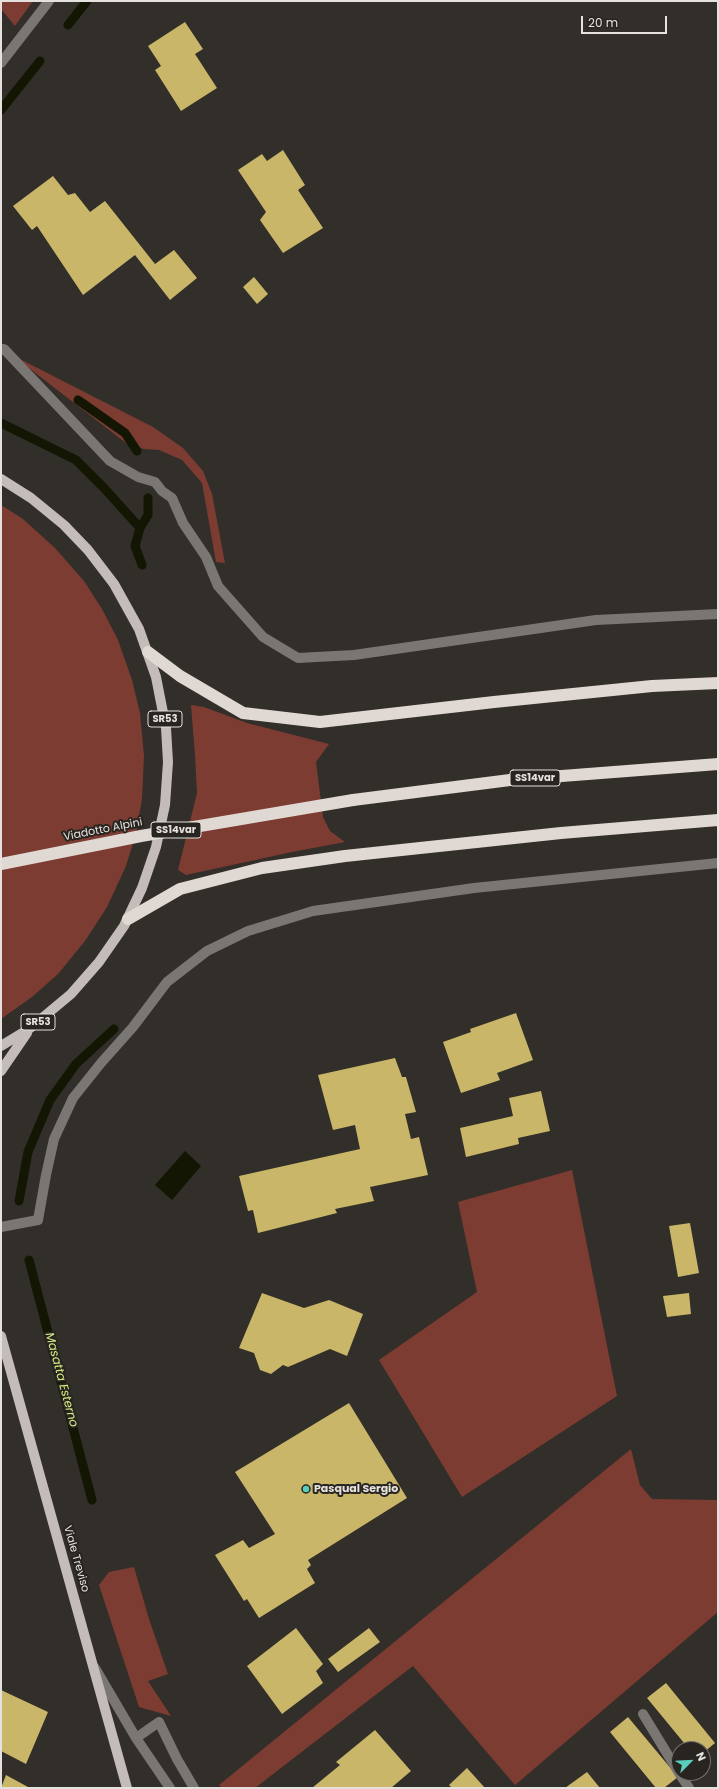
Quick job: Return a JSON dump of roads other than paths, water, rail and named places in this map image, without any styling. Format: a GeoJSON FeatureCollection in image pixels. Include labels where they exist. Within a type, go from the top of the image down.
{"type":"FeatureCollection","features":[{"type":"Feature","properties":{"kind":"highway"},"geometry":{"type":"LineString","coordinates":[[148,652],[180,676],[243,714],[320,722],[589,692],[652,686],[718,683]]}},
{"type":"Feature","properties":{"kind":"highway","name":"Viadotto Alpini"},"geometry":{"type":"LineString","coordinates":[[1,864],[141,836],[353,800],[510,780],[718,764]]}},
{"type":"Feature","properties":{"kind":"highway"},"geometry":{"type":"LineString","coordinates":[[128,919],[180,889],[262,868],[345,856],[561,833],[718,820]]}},
{"type":"Feature","properties":{"kind":"main road","name":"SR53"},"geometry":{"type":"LineString","coordinates":[[1,479],[41,506],[85,546],[114,584],[132,613],[148,652],[159,686],[166,728],[168,758],[167,788],[161,831],[152,864],[128,919],[110,948],[88,975],[52,1011],[1,1046]]}},
{"type":"Feature","properties":{"kind":"main road","name":"SR53"},"geometry":{"type":"LineString","coordinates":[[1,1071],[29,1028]]}},
{"type":"Feature","properties":{"kind":"main road","name":"Viale Treviso"},"geometry":{"type":"LineString","coordinates":[[1,1336],[127,1788]]}},
{"type":"Feature","properties":{"kind":"street"},"geometry":{"type":"LineString","coordinates":[[1,63],[49,1]]}},
{"type":"Feature","properties":{"kind":"street"},"geometry":{"type":"LineString","coordinates":[[1,349],[4,349],[110,461],[138,477],[155,482],[162,491],[172,498],[183,523],[206,557],[218,586],[263,637],[298,658],[354,655],[596,620],[718,614]]}},
{"type":"Feature","properties":{"kind":"street"},"geometry":{"type":"LineString","coordinates":[[1,1227],[38,1220],[54,1139],[73,1098],[101,1063],[133,1027],[167,982],[207,951],[248,931],[313,911],[474,888],[718,863]]}},
{"type":"Feature","properties":{"kind":"street"},"geometry":{"type":"LineString","coordinates":[[92,1662],[136,1738],[170,1788]]}},
{"type":"Feature","properties":{"kind":"street"},"geometry":{"type":"LineString","coordinates":[[643,1714],[671,1760]]}},
{"type":"Feature","properties":{"kind":"street"},"geometry":{"type":"LineString","coordinates":[[136,1738],[159,1722],[177,1759],[194,1788]]}},
{"type":"Feature","properties":{"kind":"waterway","name":"Masatta Esterno"},"geometry":{"type":"LineString","coordinates":[[68,25],[87,1]]}},
{"type":"Feature","properties":{"kind":"waterway","name":"Masatta Esterno"},"geometry":{"type":"LineString","coordinates":[[1,110],[40,61]]}},
{"type":"Feature","properties":{"kind":"waterway"},"geometry":{"type":"LineString","coordinates":[[78,400],[125,433],[137,451]]}},
{"type":"Feature","properties":{"kind":"waterway"},"geometry":{"type":"LineString","coordinates":[[1,423],[76,460],[105,489],[140,528]]}},
{"type":"Feature","properties":{"kind":"waterway","name":"Masatta Esterno"},"geometry":{"type":"LineString","coordinates":[[142,565],[135,546],[140,528],[148,515],[148,498]]}},
{"type":"Feature","properties":{"kind":"waterway","name":"Masatta Esterno"},"geometry":{"type":"LineString","coordinates":[[19,1201],[28,1152],[50,1100],[76,1064],[114,1029]]}},
{"type":"Feature","properties":{"kind":"waterway","name":"Masatta Esterno"},"geometry":{"type":"LineString","coordinates":[[29,1260],[92,1500]]}},
{"type":"Feature","properties":{"kind":"place","name":"Pasqual Sergio"},"geometry":{"type":"Point","coordinates":[306,1489]}}]}
